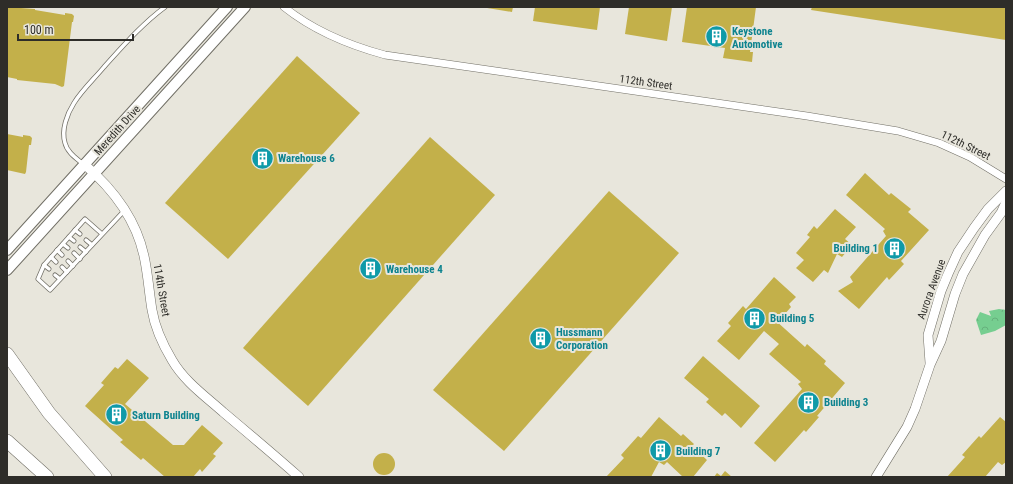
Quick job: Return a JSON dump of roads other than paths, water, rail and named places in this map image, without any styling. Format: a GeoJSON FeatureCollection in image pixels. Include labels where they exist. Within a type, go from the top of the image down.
{"type":"FeatureCollection","features":[{"type":"Feature","properties":{"kind":"highway"},"geometry":{"type":"LineString","coordinates":[[7,354],[49,413],[105,477]]}},
{"type":"Feature","properties":{"kind":"highway"},"geometry":{"type":"LineString","coordinates":[[7,441],[47,477]]}},
{"type":"Feature","properties":{"kind":"main road","name":"Meredith Drive"},"geometry":{"type":"LineString","coordinates":[[7,250],[228,7]]}},
{"type":"Feature","properties":{"kind":"main road","name":"Meredith Drive"},"geometry":{"type":"LineString","coordinates":[[7,270],[246,7]]}},
{"type":"Feature","properties":{"kind":"street","name":"112th Street"},"geometry":{"type":"LineString","coordinates":[[284,7],[313,27],[336,39],[385,55],[807,116],[898,131],[939,143],[970,158],[1006,179]]}},
{"type":"Feature","properties":{"kind":"street","name":"114th Street"},"geometry":{"type":"LineString","coordinates":[[84,164],[94,173],[132,220],[144,255],[152,311],[161,338],[177,368],[183,376],[206,397],[299,477]]}},
{"type":"Feature","properties":{"kind":"street","name":"Aurora Avenue"},"geometry":{"type":"LineString","coordinates":[[930,365],[928,335],[948,274],[958,252],[974,228],[988,209],[1006,190]]}},
{"type":"Feature","properties":{"kind":"street","name":"Aurora Avenue"},"geometry":{"type":"LineString","coordinates":[[876,477],[907,427],[915,409],[930,365],[941,341],[955,294],[963,274],[1001,213],[1006,202]]}},
{"type":"Feature","properties":{"kind":"lane"},"geometry":{"type":"LineString","coordinates":[[84,164],[68,150],[63,136],[64,126],[74,103],[86,87],[124,46],[165,7]]}},
{"type":"Feature","properties":{"kind":"lane"},"geometry":{"type":"LineString","coordinates":[[102,234],[85,219],[44,265],[38,279],[50,290],[125,210]]}},
{"type":"Feature","properties":{"kind":"lane"},"geometry":{"type":"LineString","coordinates":[[75,230],[80,234]]}},
{"type":"Feature","properties":{"kind":"lane"},"geometry":{"type":"LineString","coordinates":[[69,237],[74,241]]}},
{"type":"Feature","properties":{"kind":"lane"},"geometry":{"type":"LineString","coordinates":[[86,240],[92,245]]}},
{"type":"Feature","properties":{"kind":"lane"},"geometry":{"type":"LineString","coordinates":[[63,244],[68,248]]}},
{"type":"Feature","properties":{"kind":"lane"},"geometry":{"type":"LineString","coordinates":[[80,247],[86,252]]}},
{"type":"Feature","properties":{"kind":"lane"},"geometry":{"type":"LineString","coordinates":[[57,250],[62,255]]}},
{"type":"Feature","properties":{"kind":"lane"},"geometry":{"type":"LineString","coordinates":[[74,253],[80,259]]}},
{"type":"Feature","properties":{"kind":"lane"},"geometry":{"type":"LineString","coordinates":[[51,257],[56,262]]}},
{"type":"Feature","properties":{"kind":"lane"},"geometry":{"type":"LineString","coordinates":[[68,261],[73,266]]}},
{"type":"Feature","properties":{"kind":"lane"},"geometry":{"type":"LineString","coordinates":[[44,265],[49,269]]}},
{"type":"Feature","properties":{"kind":"lane"},"geometry":{"type":"LineString","coordinates":[[62,267],[67,272]]}},
{"type":"Feature","properties":{"kind":"lane"},"geometry":{"type":"LineString","coordinates":[[55,275],[60,279]]}},
{"type":"Feature","properties":{"kind":"place","name":"Keystone Automotive"},"geometry":{"type":"Point","coordinates":[717,37]}},
{"type":"Feature","properties":{"kind":"place","name":"Warehouse 6"},"geometry":{"type":"Point","coordinates":[263,158]}},
{"type":"Feature","properties":{"kind":"place","name":"Building 1"},"geometry":{"type":"Point","coordinates":[894,248]}},
{"type":"Feature","properties":{"kind":"place","name":"Warehouse 4"},"geometry":{"type":"Point","coordinates":[371,269]}},
{"type":"Feature","properties":{"kind":"place","name":"Building 5"},"geometry":{"type":"Point","coordinates":[755,318]}},
{"type":"Feature","properties":{"kind":"place","name":"Hussmann Corporation"},"geometry":{"type":"Point","coordinates":[541,338]}},
{"type":"Feature","properties":{"kind":"place","name":"Building 3"},"geometry":{"type":"Point","coordinates":[809,402]}},
{"type":"Feature","properties":{"kind":"place","name":"Saturn Building"},"geometry":{"type":"Point","coordinates":[117,415]}},
{"type":"Feature","properties":{"kind":"place","name":"Building 7"},"geometry":{"type":"Point","coordinates":[661,451]}}]}
